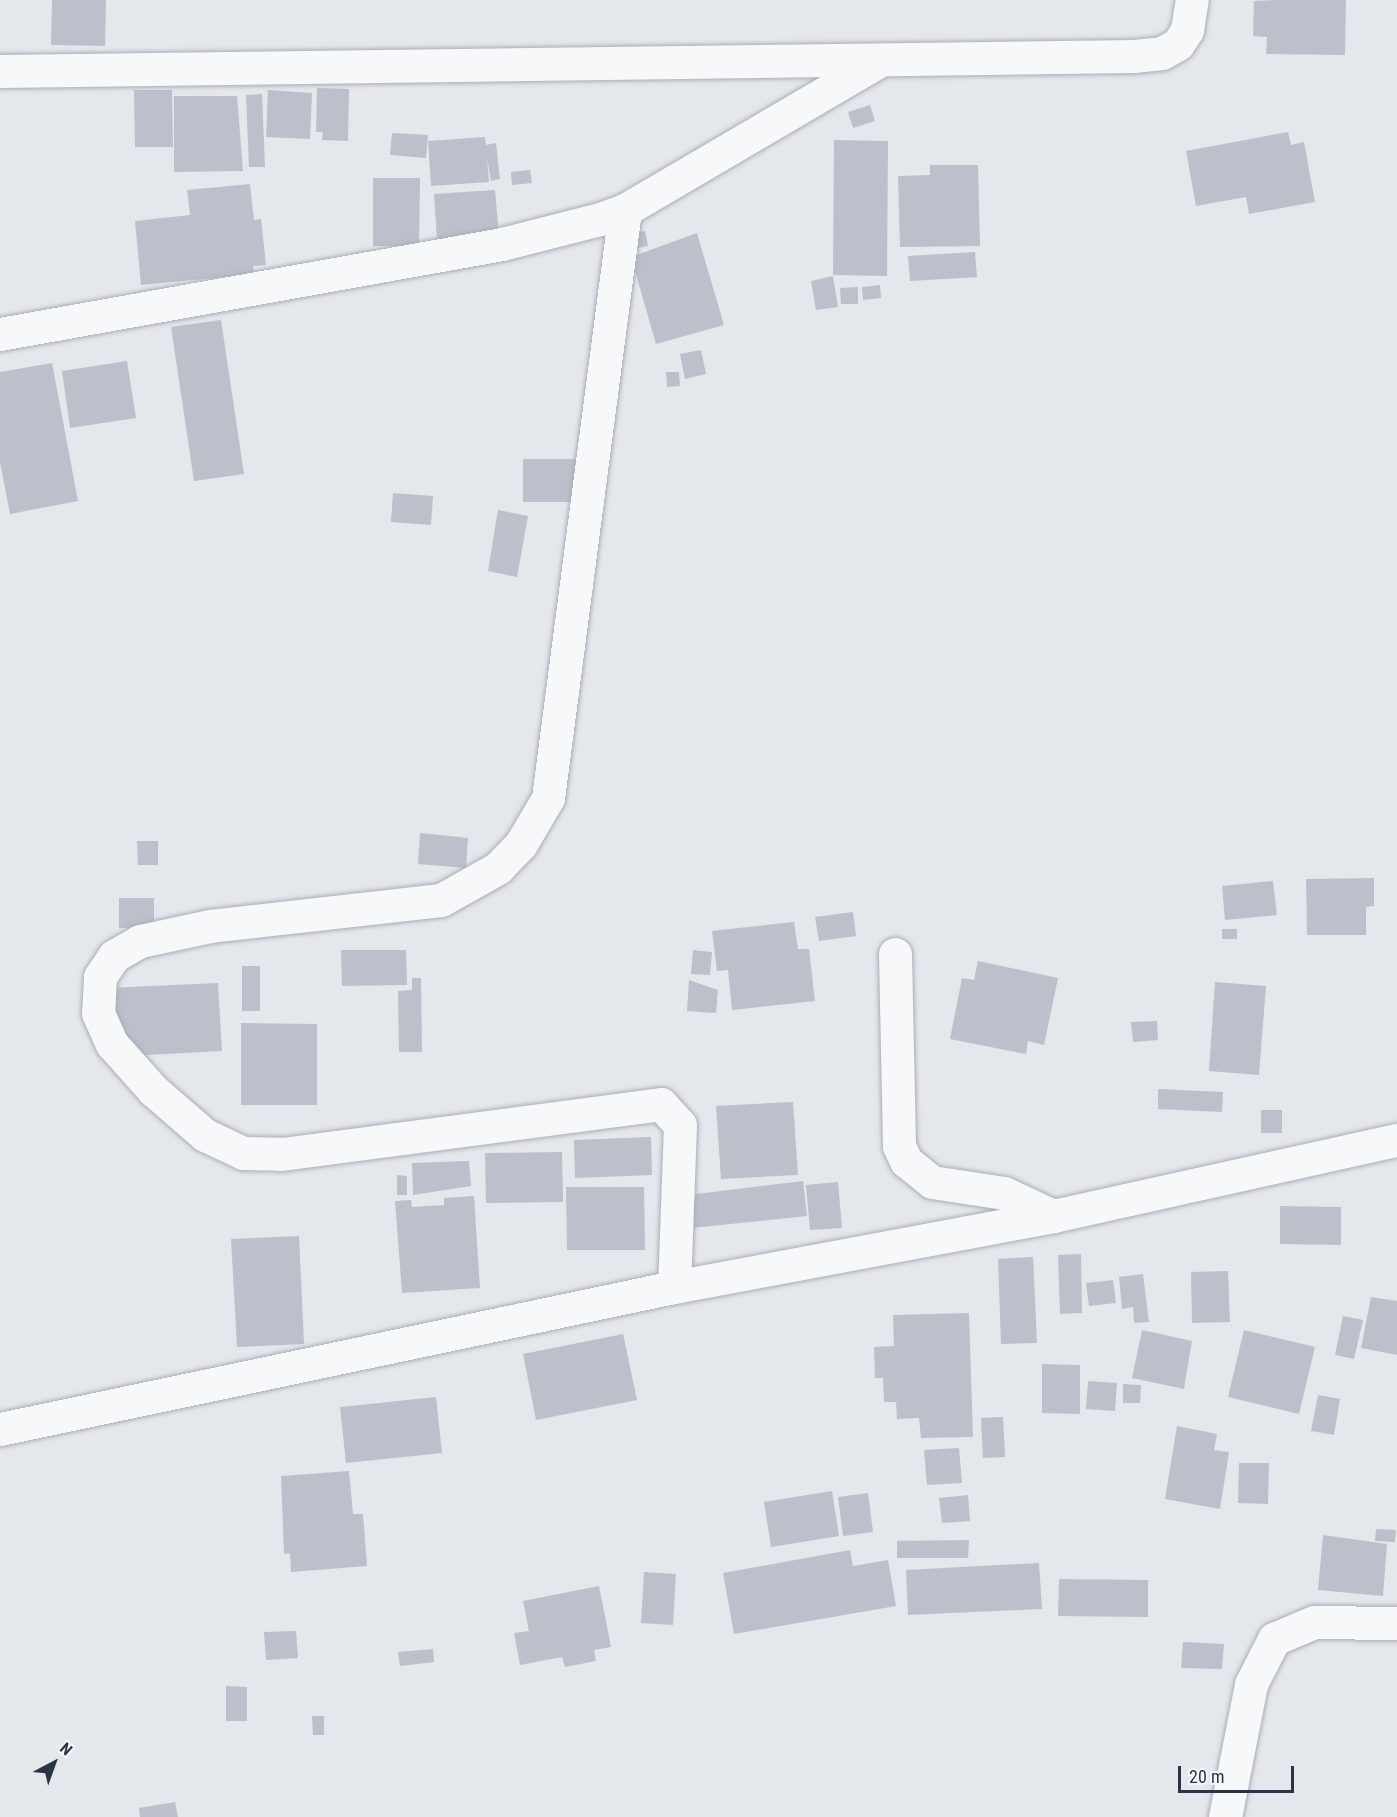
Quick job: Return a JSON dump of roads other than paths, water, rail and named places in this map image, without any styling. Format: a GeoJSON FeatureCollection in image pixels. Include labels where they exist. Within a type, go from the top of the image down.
{"type":"FeatureCollection","features":[{"type":"Feature","properties":{"kind":"street"},"geometry":{"type":"LineString","coordinates":[[0,71],[1162,53],[1187,30],[1192,0]]}},
{"type":"Feature","properties":{"kind":"street"},"geometry":{"type":"LineString","coordinates":[[0,334],[502,244],[625,210],[883,59]]}},
{"type":"Feature","properties":{"kind":"street"},"geometry":{"type":"LineString","coordinates":[[625,210],[548,798],[521,844],[498,868],[441,900],[210,926],[140,941],[114,956],[100,977],[98,1013],[112,1044],[153,1090],[205,1135],[243,1153],[282,1154],[661,1104],[680,1125],[674,1287]]}},
{"type":"Feature","properties":{"kind":"street"},"geometry":{"type":"LineString","coordinates":[[895,954],[899,1146],[906,1161],[932,1182],[1004,1193],[1053,1216]]}},
{"type":"Feature","properties":{"kind":"street"},"geometry":{"type":"LineString","coordinates":[[0,1429],[674,1287],[1053,1216],[1397,1140]]}},
{"type":"Feature","properties":{"kind":"street"},"geometry":{"type":"LineString","coordinates":[[1225,1817],[1251,1684],[1274,1639],[1291,1627],[1314,1622],[1397,1623]]}}]}
